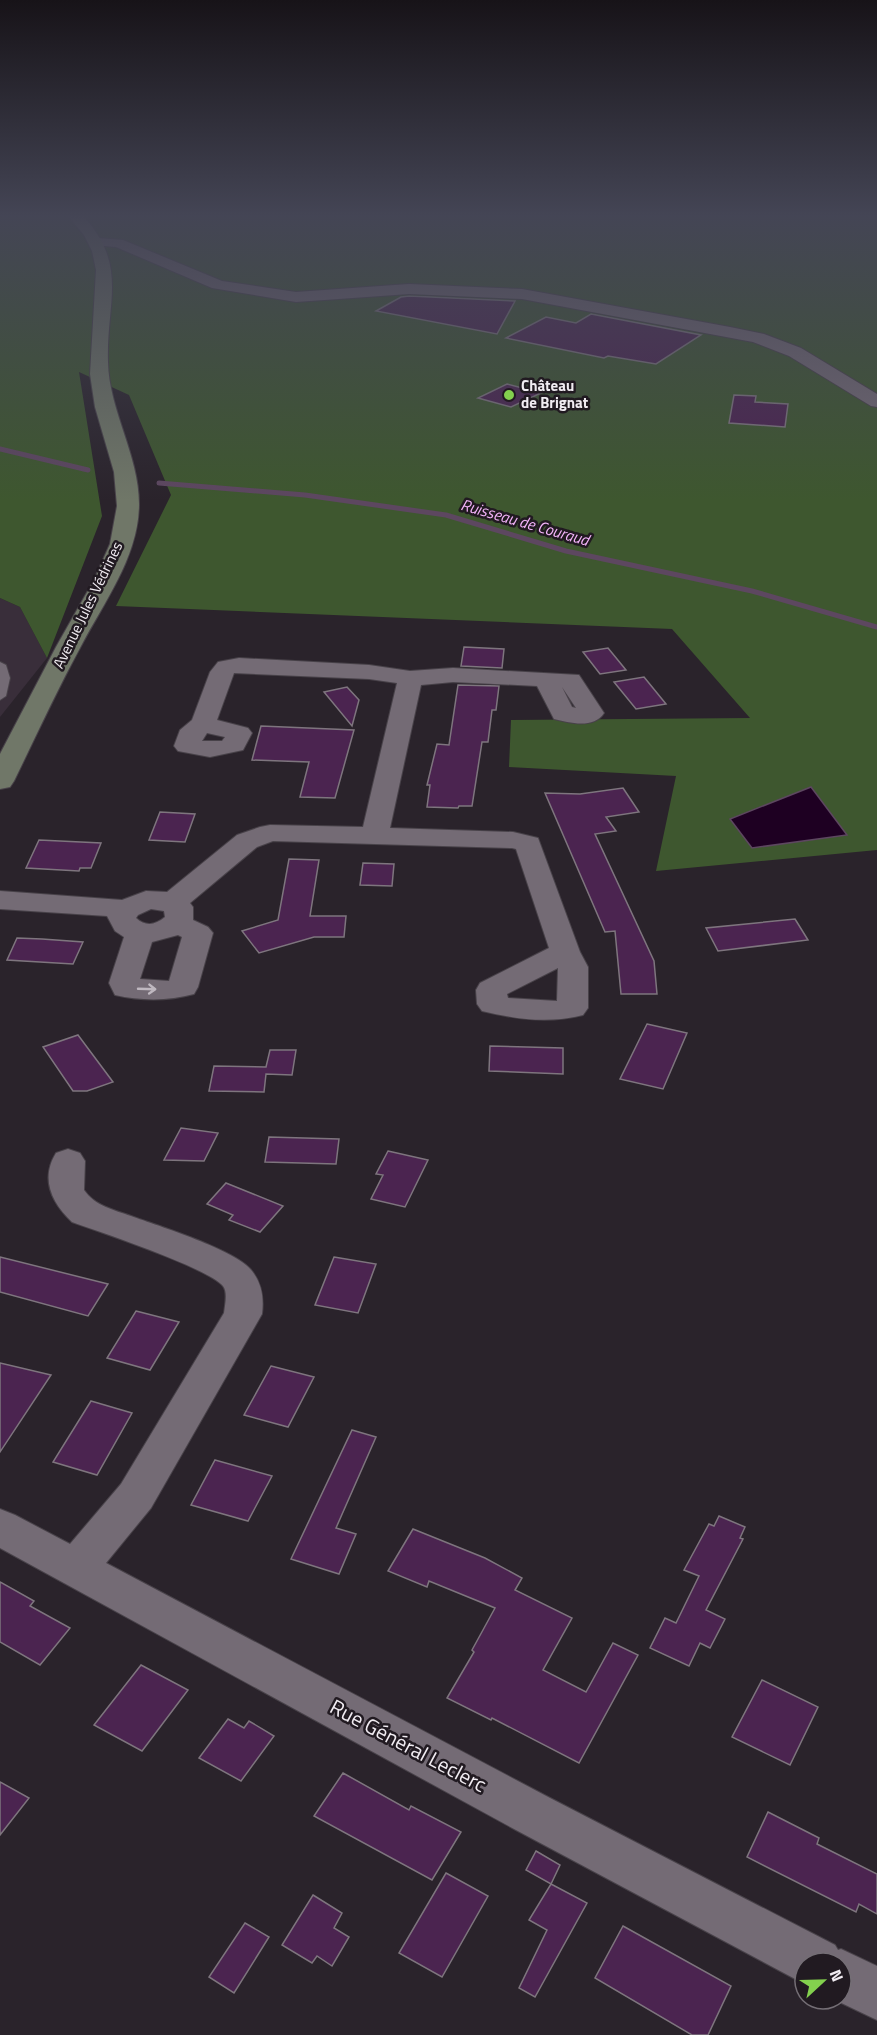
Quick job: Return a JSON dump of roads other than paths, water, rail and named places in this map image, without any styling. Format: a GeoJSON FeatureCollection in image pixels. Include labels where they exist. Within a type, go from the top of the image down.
{"type":"FeatureCollection","features":[{"type":"Feature","properties":{"kind":"main road","name":"Avenue Jules Védrines"},"geometry":{"type":"LineString","coordinates":[[0,781],[95,598],[118,550],[126,524],[127,488],[124,468],[99,374],[102,311]]}},
{"type":"Feature","properties":{"kind":"street"},"geometry":{"type":"LineString","coordinates":[[610,311],[758,338],[795,352],[877,402]]}},
{"type":"Feature","properties":{"kind":"street"},"geometry":{"type":"LineString","coordinates":[[203,724],[222,672],[226,667],[239,665],[369,672],[410,678],[453,675],[546,679]]}},
{"type":"Feature","properties":{"kind":"street"},"geometry":{"type":"LineString","coordinates":[[375,835],[410,678]]}},
{"type":"Feature","properties":{"kind":"street"},"geometry":{"type":"LineString","coordinates":[[174,913],[247,841],[270,833],[513,840],[528,844],[566,952]]}},
{"type":"Feature","properties":{"kind":"street"},"geometry":{"type":"LineString","coordinates":[[0,900],[129,920]]}},
{"type":"Feature","properties":{"kind":"street"},"geometry":{"type":"LineString","coordinates":[[147,900],[174,913],[198,933],[183,987],[172,990],[126,988],[124,983],[129,920],[147,900]]}},
{"type":"Feature","properties":{"kind":"street"},"geometry":{"type":"LineString","coordinates":[[0,913],[129,920]]}},
{"type":"Feature","properties":{"kind":"street"},"geometry":{"type":"LineString","coordinates":[[68,1161],[64,1180],[68,1198],[85,1213],[217,1264],[238,1277],[245,1295],[243,1314],[136,1496],[77,1567]]}},
{"type":"Feature","properties":{"kind":"street","name":"Rue Général Leclerc"},"geometry":{"type":"LineString","coordinates":[[0,1527],[533,1814],[794,1951]]}},
{"type":"Feature","properties":{"kind":"street"},"geometry":{"type":"LineString","coordinates":[[853,1982],[877,1994]]}},
{"type":"Feature","properties":{"kind":"lane"},"geometry":{"type":"LineString","coordinates":[[0,664],[4,678],[0,696]]}},
{"type":"Feature","properties":{"kind":"waterway","name":"Ruisseau de Couraud"},"geometry":{"type":"LineString","coordinates":[[0,449],[88,470]]}},
{"type":"Feature","properties":{"kind":"waterway","name":"Ruisseau de Couraud"},"geometry":{"type":"LineString","coordinates":[[159,483],[305,495],[446,515],[566,551],[752,591],[877,627]]}},
{"type":"Feature","properties":{"kind":"place","name":"Château de Brignat"},"geometry":{"type":"Point","coordinates":[509,395]}}]}
